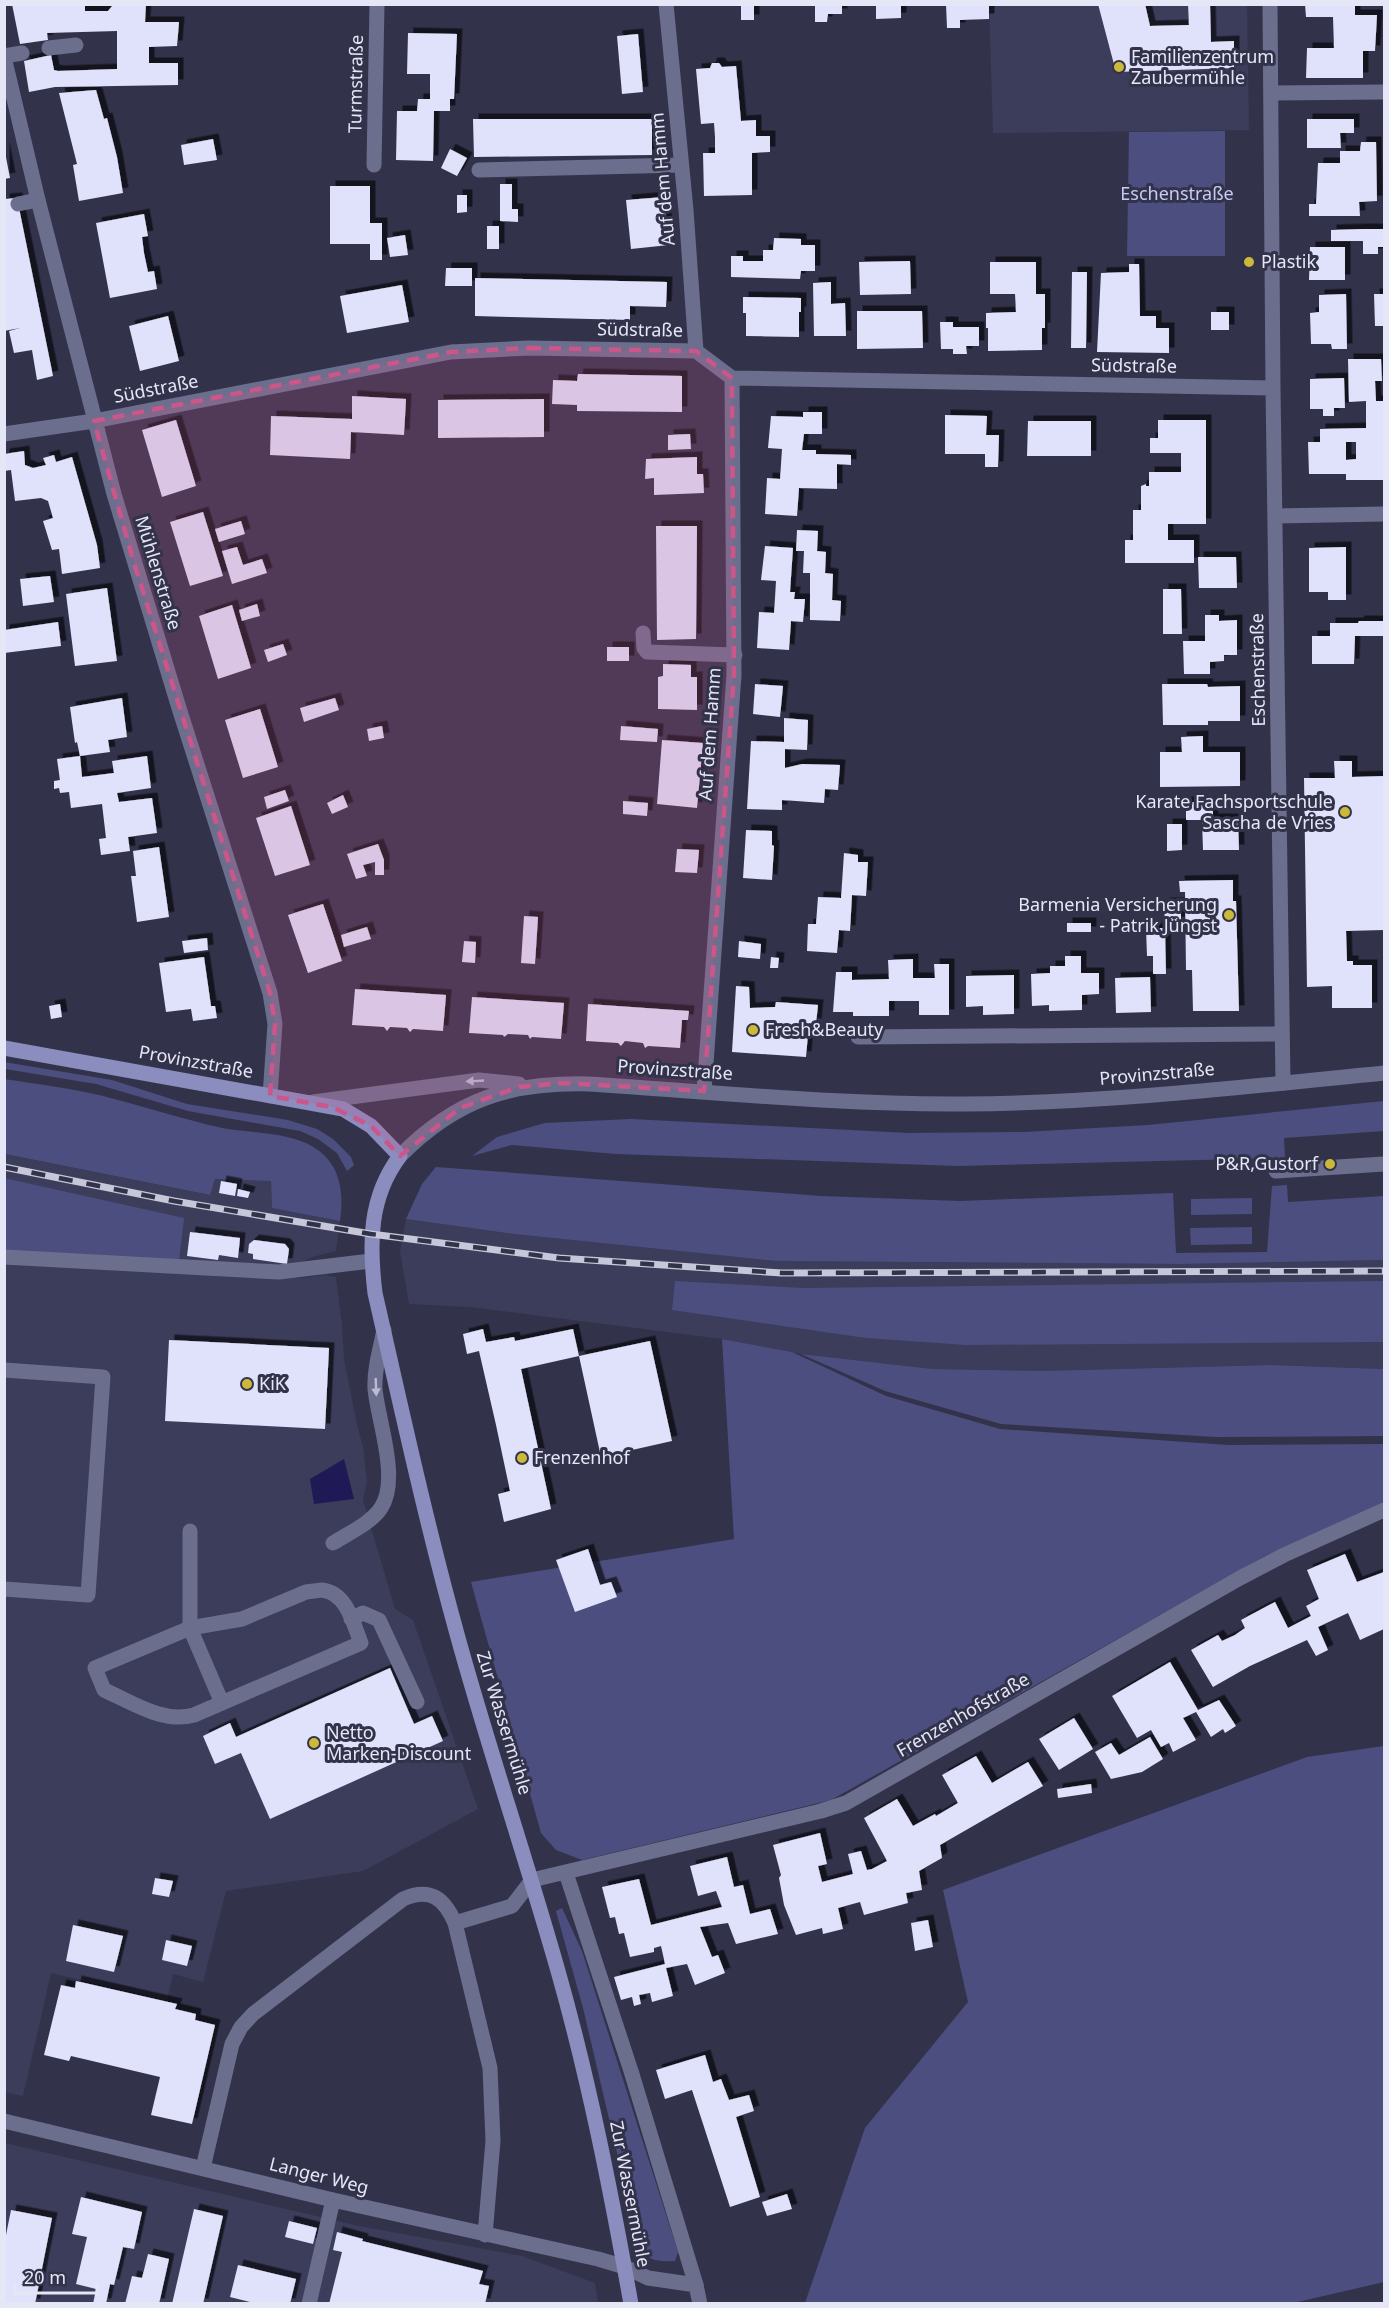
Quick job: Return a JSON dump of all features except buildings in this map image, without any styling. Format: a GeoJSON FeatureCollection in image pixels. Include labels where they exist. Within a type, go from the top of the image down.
{"type":"FeatureCollection","features":[{"type":"Feature","properties":{"kind":"main road","name":"Provinzstraße"},"geometry":{"type":"LineString","coordinates":[[4,1048],[310,1103],[352,1113],[371,1126],[400,1156]]}},
{"type":"Feature","properties":{"kind":"main road","name":"Zur Wassermühle"},"geometry":{"type":"LineString","coordinates":[[400,1156],[383,1182],[375,1207],[371,1234],[371,1261],[375,1293],[457,1634],[493,1760],[532,1880],[586,2079],[616,2216],[631,2304]]}},
{"type":"Feature","properties":{"kind":"street","name":"Turmstraße"},"geometry":{"type":"LineString","coordinates":[[374,165],[377,4]]}},
{"type":"Feature","properties":{"kind":"street","name":"Auf dem Hamm"},"geometry":{"type":"LineString","coordinates":[[666,4],[696,351]]}},
{"type":"Feature","properties":{"kind":"street","name":"Eschenstraße"},"geometry":{"type":"LineString","coordinates":[[1270,4],[1283,1083]]}},
{"type":"Feature","properties":{"kind":"street"},"geometry":{"type":"LineString","coordinates":[[49,48],[76,45]]}},
{"type":"Feature","properties":{"kind":"street"},"geometry":{"type":"LineString","coordinates":[[4,57],[22,53]]}},
{"type":"Feature","properties":{"kind":"street","name":"Mühlenstraße"},"geometry":{"type":"LineString","coordinates":[[4,57],[94,421],[137,575],[270,993],[274,1009],[275,1042],[270,1096]]}},
{"type":"Feature","properties":{"kind":"street"},"geometry":{"type":"LineString","coordinates":[[1271,93],[1384,92]]}},
{"type":"Feature","properties":{"kind":"street"},"geometry":{"type":"LineString","coordinates":[[479,170],[681,165]]}},
{"type":"Feature","properties":{"kind":"street"},"geometry":{"type":"LineString","coordinates":[[18,204],[38,200]]}},
{"type":"Feature","properties":{"kind":"street","name":"Südstraße"},"geometry":{"type":"LineString","coordinates":[[4,434],[94,421],[451,352],[520,348],[696,351],[732,378],[1273,388]]}},
{"type":"Feature","properties":{"kind":"street","name":"Auf dem Hamm"},"geometry":{"type":"LineString","coordinates":[[704,1091],[735,655],[732,378]]}},
{"type":"Feature","properties":{"kind":"street"},"geometry":{"type":"LineString","coordinates":[[1275,516],[1384,514]]}},
{"type":"Feature","properties":{"kind":"street"},"geometry":{"type":"LineString","coordinates":[[643,633],[644,648],[647,652],[735,655]]}},
{"type":"Feature","properties":{"kind":"street","name":"Provinzstraße"},"geometry":{"type":"LineString","coordinates":[[858,1037],[1282,1034]]}},
{"type":"Feature","properties":{"kind":"street","name":"Provinzstraße"},"geometry":{"type":"LineString","coordinates":[[400,1156],[434,1125],[474,1101],[504,1091],[534,1085],[589,1084],[888,1103],[998,1104],[1113,1098],[1384,1073]]}},
{"type":"Feature","properties":{"kind":"street"},"geometry":{"type":"LineString","coordinates":[[310,1103],[479,1080],[534,1085]]}},
{"type":"Feature","properties":{"kind":"street"},"geometry":{"type":"LineString","coordinates":[[1276,1171],[1384,1164]]}},
{"type":"Feature","properties":{"kind":"street"},"geometry":{"type":"LineString","coordinates":[[4,1257],[279,1272],[371,1261]]}},
{"type":"Feature","properties":{"kind":"street"},"geometry":{"type":"LineString","coordinates":[[333,1543],[380,1510],[387,1497],[388,1472],[375,1388],[377,1360],[384,1330]]}},
{"type":"Feature","properties":{"kind":"street"},"geometry":{"type":"LineString","coordinates":[[4,1370],[103,1377],[87,1595],[4,1589]]}},
{"type":"Feature","properties":{"kind":"street","name":"Frenzenhofstraße"},"geometry":{"type":"LineString","coordinates":[[532,1880],[821,1811],[853,1800],[1255,1570],[1384,1510]]}},
{"type":"Feature","properties":{"kind":"street"},"geometry":{"type":"LineString","coordinates":[[190,1531],[190,1628],[222,1703]]}},
{"type":"Feature","properties":{"kind":"street"},"geometry":{"type":"LineString","coordinates":[[328,1590],[337,1594],[343,1601],[361,1643],[189,1717],[165,1717],[104,1690],[94,1668],[190,1628],[242,1619],[306,1592],[328,1590]]}},
{"type":"Feature","properties":{"kind":"street"},"geometry":{"type":"LineString","coordinates":[[351,1619],[363,1613],[379,1620],[417,1702]]}},
{"type":"Feature","properties":{"kind":"street","name":"Zur Wassermühle"},"geometry":{"type":"LineString","coordinates":[[566,1873],[638,2091],[700,2304]]}},
{"type":"Feature","properties":{"kind":"street"},"geometry":{"type":"LineString","coordinates":[[454,1923],[512,1906],[532,1880]]}},
{"type":"Feature","properties":{"kind":"street"},"geometry":{"type":"LineString","coordinates":[[203,2168],[232,2044],[241,2026],[253,2014],[403,1899],[420,1894],[435,1897],[447,1907],[454,1923],[490,2068],[493,2141],[485,2235]]}},
{"type":"Feature","properties":{"kind":"street","name":"Langer Weg"},"geometry":{"type":"LineString","coordinates":[[4,2121],[333,2200],[598,2259],[625,2267],[648,2278],[696,2285]]}},
{"type":"Feature","properties":{"kind":"street"},"geometry":{"type":"LineString","coordinates":[[309,2304],[333,2200]]}},
{"type":"Feature","properties":{"kind":"highlighted area"},"geometry":{"type":"Polygon","coordinates":[[[529,348],[696,351],[732,378],[734,675],[704,1091],[562,1083],[519,1087],[460,1108],[400,1156],[371,1126],[332,1107],[270,1096],[275,1024],[270,993],[134,563],[94,421],[451,352],[529,348]]]}},
{"type":"Feature","properties":{"kind":"shaded area","name":"Familienzentrum Zaubermühle"},"geometry":{"type":"Polygon","coordinates":[[[989,5],[1247,5],[1249,130],[993,133],[989,5]]]}},
{"type":"Feature","properties":{"kind":"shaded area"},"geometry":{"type":"Polygon","coordinates":[[[4,1154],[209,1195],[215,1179],[271,1181],[272,1208],[340,1221],[336,1251],[312,1257],[292,1267],[5,1251],[4,1154]]]}},
{"type":"Feature","properties":{"kind":"shaded area"},"geometry":{"type":"Polygon","coordinates":[[[406,1219],[514,1234],[776,1261],[1182,1264],[1384,1260],[1384,1369],[1271,1365],[1042,1371],[933,1369],[801,1354],[722,1339],[470,1307],[409,1304],[400,1251],[406,1219]]]}},
{"type":"Feature","properties":{"kind":"shaded area"},"geometry":{"type":"Polygon","coordinates":[[[4,1263],[303,1278],[326,1275],[336,1277],[344,1359],[363,1447],[367,1482],[363,1500],[395,1609],[413,1620],[478,1809],[363,1871],[226,1891],[203,1982],[173,1974],[167,2000],[51,1973],[23,2096],[4,2092],[4,1263]]]}},
{"type":"Feature","properties":{"kind":"shaded area"},"geometry":{"type":"Polygon","coordinates":[[[344,1459],[354,1499],[314,1504],[310,1479],[344,1459]]]}},
{"type":"Feature","properties":{"kind":"shaded area"},"geometry":{"type":"Polygon","coordinates":[[[5,2143],[359,2226],[522,2256],[595,2283],[598,2303],[5,2304],[5,2143]]]}},
{"type":"Feature","properties":{"kind":"green space","name":"Eschenstraße"},"geometry":{"type":"Polygon","coordinates":[[[1225,131],[1225,256],[1127,256],[1129,132],[1225,131]]]}},
{"type":"Feature","properties":{"kind":"green space"},"geometry":{"type":"Polygon","coordinates":[[[4,1062],[112,1080],[187,1104],[288,1120],[317,1129],[333,1139],[351,1157],[354,1165],[347,1171],[337,1153],[318,1139],[300,1131],[188,1111],[96,1084],[5,1069],[4,1062]]]}},
{"type":"Feature","properties":{"kind":"green space"},"geometry":{"type":"Polygon","coordinates":[[[4,1079],[91,1093],[222,1128],[283,1136],[306,1143],[324,1155],[339,1180],[340,1221],[272,1208],[271,1181],[215,1179],[210,1195],[5,1154],[4,1079]]]}},
{"type":"Feature","properties":{"kind":"green space"},"geometry":{"type":"Polygon","coordinates":[[[1384,1101],[1384,1131],[1284,1138],[1285,1158],[958,1166],[616,1154],[512,1145],[472,1156],[497,1137],[545,1123],[631,1119],[909,1133],[1024,1132],[1148,1125],[1384,1101]]]}},
{"type":"Feature","properties":{"kind":"green space"},"geometry":{"type":"Polygon","coordinates":[[[436,1167],[821,1196],[960,1201],[1173,1193],[1176,1253],[1267,1252],[1272,1186],[1287,1185],[1288,1202],[1384,1196],[1384,1260],[1182,1264],[776,1261],[514,1234],[406,1219],[422,1184],[436,1167]]]}},
{"type":"Feature","properties":{"kind":"green space"},"geometry":{"type":"Polygon","coordinates":[[[4,1178],[184,1218],[179,1261],[5,1251],[4,1178]]]}},
{"type":"Feature","properties":{"kind":"green space"},"geometry":{"type":"Polygon","coordinates":[[[1252,1198],[1252,1214],[1191,1215],[1191,1199],[1252,1198]]]}},
{"type":"Feature","properties":{"kind":"green space"},"geometry":{"type":"Polygon","coordinates":[[[1252,1227],[1252,1244],[1191,1245],[1190,1228],[1252,1227]]]}},
{"type":"Feature","properties":{"kind":"green space"},"geometry":{"type":"Polygon","coordinates":[[[675,1281],[803,1288],[1384,1281],[1384,1342],[965,1345],[866,1338],[672,1310],[675,1281]]]}},
{"type":"Feature","properties":{"kind":"green space"},"geometry":{"type":"Polygon","coordinates":[[[722,1339],[792,1352],[886,1396],[1000,1429],[1228,1445],[1384,1444],[1384,1503],[1265,1556],[831,1800],[582,1860],[556,1850],[541,1833],[471,1582],[734,1539],[722,1339]]]}},
{"type":"Feature","properties":{"kind":"green space"},"geometry":{"type":"Polygon","coordinates":[[[801,1354],[933,1369],[1042,1371],[1271,1365],[1384,1369],[1384,1436],[1216,1437],[1001,1424],[885,1391],[801,1354]]]}},
{"type":"Feature","properties":{"kind":"green space"},"geometry":{"type":"Polygon","coordinates":[[[1384,1746],[1384,2282],[1289,2304],[805,2303],[865,2128],[968,2002],[943,1890],[1307,1757],[1384,1746]]]}},
{"type":"Feature","properties":{"kind":"green space"},"geometry":{"type":"Polygon","coordinates":[[[562,1908],[582,1951],[678,2252],[675,2261],[662,2261],[648,2257],[638,2242],[583,2008],[556,1911],[562,1908]]]}},
{"type":"Feature","properties":{"kind":"railway"},"geometry":{"type":"LineString","coordinates":[[4,1167],[174,1201],[371,1234],[559,1258],[782,1273],[1384,1271]]}},
{"type":"Feature","properties":{"kind":"place","name":"Familienzentrum Zaubermühle"},"geometry":{"type":"Point","coordinates":[1119,67]}},
{"type":"Feature","properties":{"kind":"place","name":"Plastik"},"geometry":{"type":"Point","coordinates":[1249,262]}},
{"type":"Feature","properties":{"kind":"place","name":"Karate Fachsportschule Sascha de Vries"},"geometry":{"type":"Point","coordinates":[1345,812]}},
{"type":"Feature","properties":{"kind":"place","name":"Barmenia Versicherung - Patrik Jüngst"},"geometry":{"type":"Point","coordinates":[1229,915]}},
{"type":"Feature","properties":{"kind":"place","name":"Fresh&Beauty"},"geometry":{"type":"Point","coordinates":[753,1030]}},
{"type":"Feature","properties":{"kind":"place","name":"P&R,Gustorf"},"geometry":{"type":"Point","coordinates":[1330,1164]}},
{"type":"Feature","properties":{"kind":"place","name":"KiK"},"geometry":{"type":"Point","coordinates":[247,1384]}},
{"type":"Feature","properties":{"kind":"place","name":"Frenzenhof"},"geometry":{"type":"Point","coordinates":[522,1458]}},
{"type":"Feature","properties":{"kind":"place","name":"Netto Marken-Discount"},"geometry":{"type":"Point","coordinates":[314,1743]}}]}
